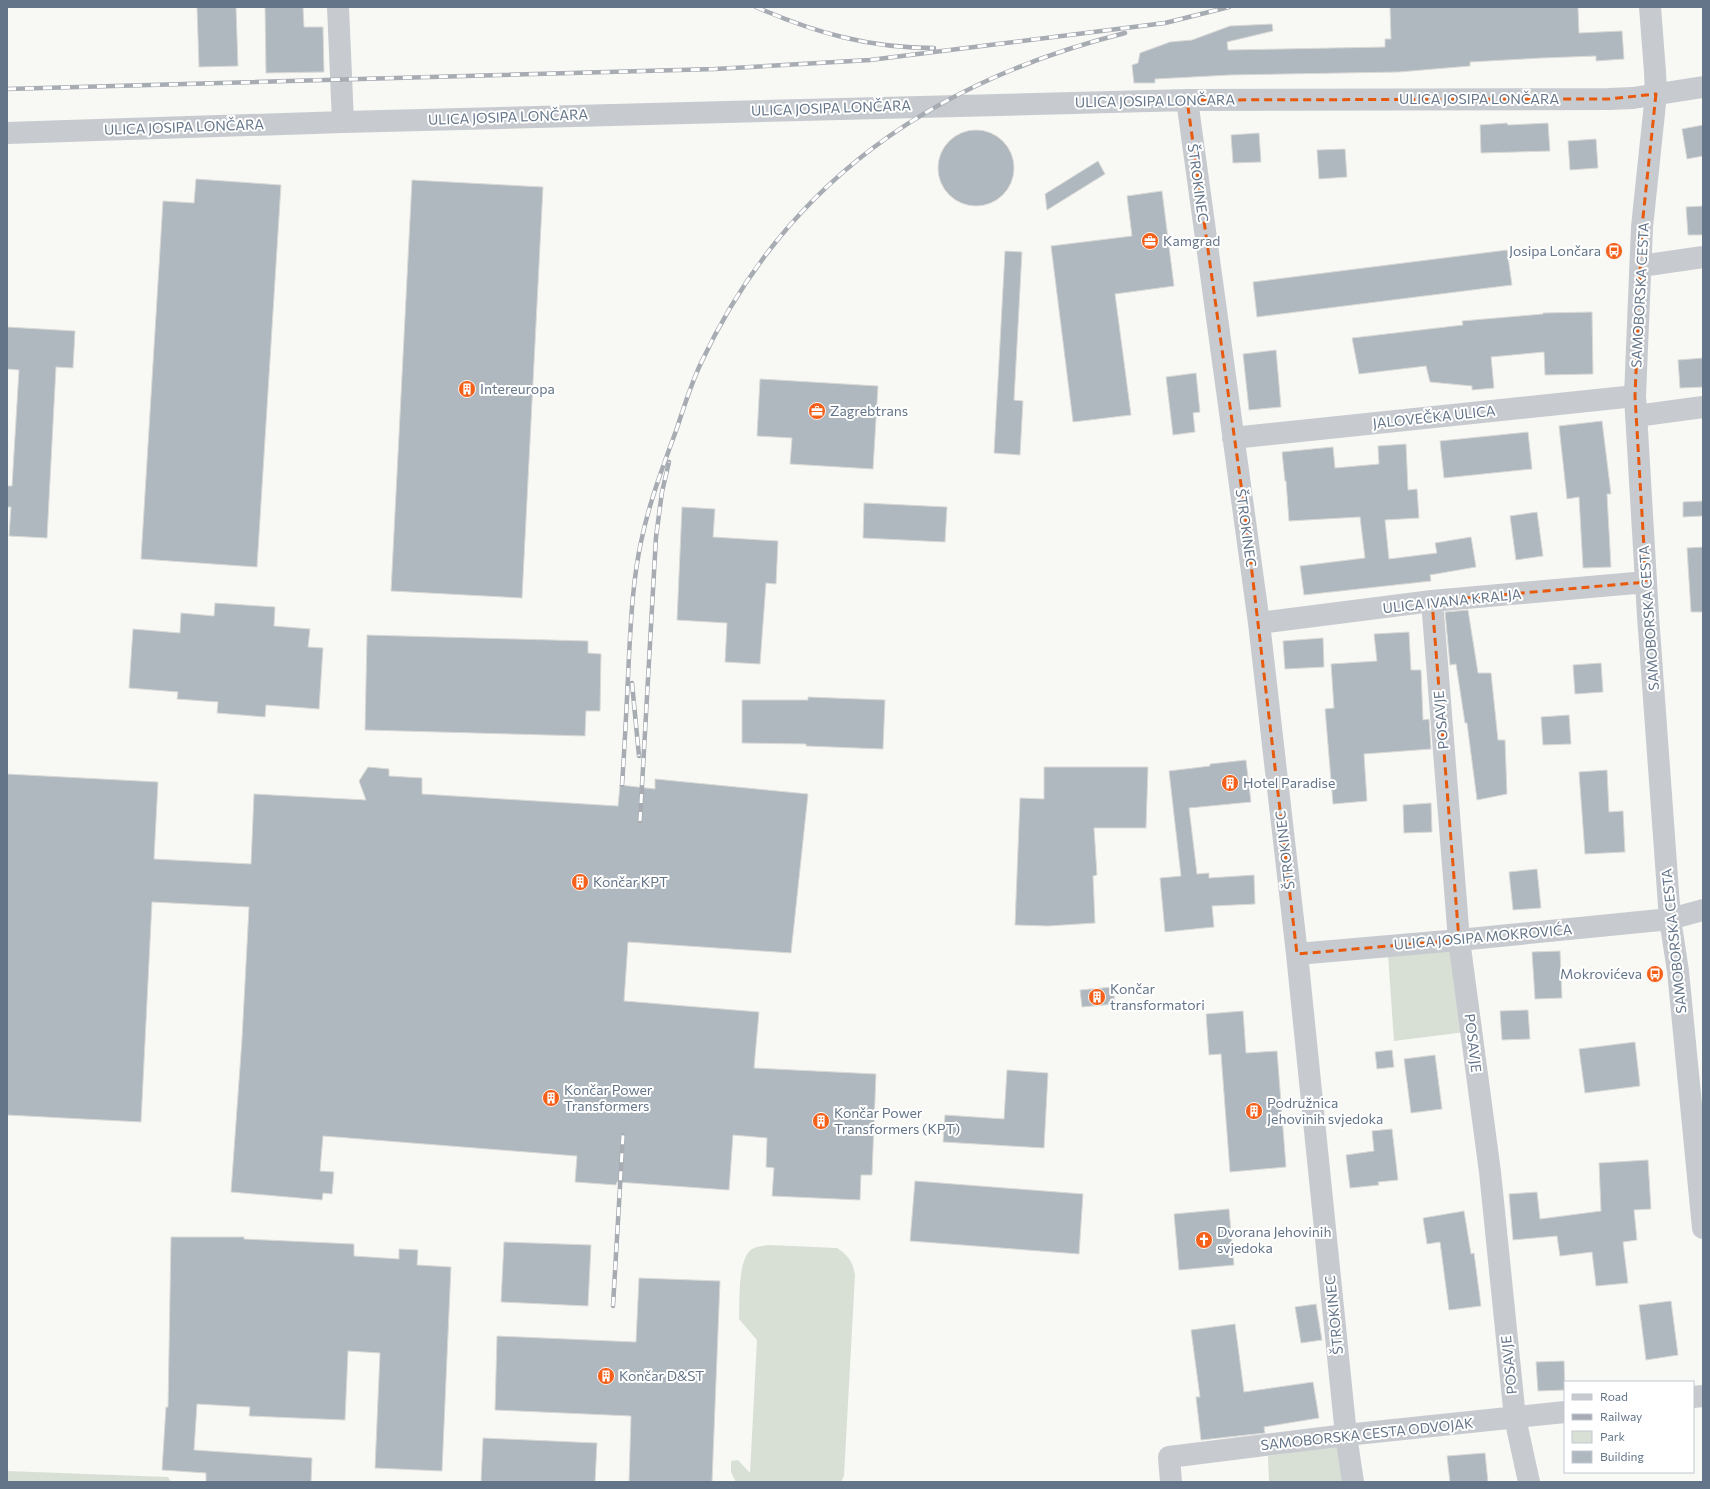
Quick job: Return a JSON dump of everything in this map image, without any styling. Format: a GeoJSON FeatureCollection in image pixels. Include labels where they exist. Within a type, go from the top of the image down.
{"type":"FeatureCollection","features":[{"type":"Feature","properties":{"kind":"street"},"geometry":{"type":"LineString","coordinates":[[338,7],[343,122]]}},
{"type":"Feature","properties":{"kind":"street","name":"SAMOBORSKA CESTA"},"geometry":{"type":"LineString","coordinates":[[1650,7],[1656,94],[1642,227],[1636,406],[1646,582],[1670,919],[1678,971],[1703,1228]]}},
{"type":"Feature","properties":{"kind":"street","name":"ULICA JOSIPA LONČARA"},"geometry":{"type":"LineString","coordinates":[[7,133],[343,122],[1186,100],[1609,99],[1703,87]]}},
{"type":"Feature","properties":{"kind":"street","name":"ŠTROKINEC"},"geometry":{"type":"LineString","coordinates":[[1186,100],[1259,623],[1296,954],[1346,1435],[1353,1482]]}},
{"type":"Feature","properties":{"kind":"street"},"geometry":{"type":"LineString","coordinates":[[1641,266],[1703,257]]}},
{"type":"Feature","properties":{"kind":"street","name":"JALOVEČKA ULICA"},"geometry":{"type":"LineString","coordinates":[[1233,438],[1636,406],[1703,407]]}},
{"type":"Feature","properties":{"kind":"street","name":"ULICA IVANA KRALJA"},"geometry":{"type":"LineString","coordinates":[[1259,623],[1432,601],[1646,582]]}},
{"type":"Feature","properties":{"kind":"street","name":"POSAVJE"},"geometry":{"type":"LineString","coordinates":[[1432,601],[1459,940],[1490,1172],[1515,1418],[1529,1482]]}},
{"type":"Feature","properties":{"kind":"street","name":"ULICA JOSIPA MOKROVIĆA"},"geometry":{"type":"LineString","coordinates":[[1296,954],[1459,940],[1670,919],[1703,910]]}},
{"type":"Feature","properties":{"kind":"street","name":"SAMOBORSKA CESTA ODVOJAK"},"geometry":{"type":"LineString","coordinates":[[1172,1482],[1169,1456],[1346,1435],[1564,1412]]}},
{"type":"Feature","properties":{"kind":"highlighted area"},"geometry":{"type":"Polygon","coordinates":[[[1656,94],[1642,227],[1635,396],[1646,582],[1432,601],[1459,940],[1297,954],[1245,513],[1187,100],[1609,99],[1656,94]]]}},
{"type":"Feature","properties":{"kind":"green space"},"geometry":{"type":"Polygon","coordinates":[[[1450,950],[1466,1032],[1394,1041],[1388,955],[1450,950]]]}},
{"type":"Feature","properties":{"kind":"green space"},"geometry":{"type":"Polygon","coordinates":[[[768,1245],[837,1248],[847,1256],[853,1266],[855,1275],[844,1476],[841,1482],[736,1482],[731,1472],[731,1461],[738,1460],[750,1473],[757,1340],[739,1319],[740,1281],[747,1254],[752,1249],[768,1245]]]}},
{"type":"Feature","properties":{"kind":"green space"},"geometry":{"type":"Polygon","coordinates":[[[1340,1446],[1350,1482],[1269,1482],[1268,1456],[1340,1446]]]}},
{"type":"Feature","properties":{"kind":"green space"},"geometry":{"type":"Polygon","coordinates":[[[7,1471],[168,1477],[171,1482],[7,1482],[7,1471]]]}},
{"type":"Feature","properties":{"kind":"building"},"geometry":{"type":"Polygon","coordinates":[[[197,7],[236,7],[238,66],[199,67],[197,7]]]}},
{"type":"Feature","properties":{"kind":"building"},"geometry":{"type":"Polygon","coordinates":[[[265,7],[303,7],[304,27],[323,27],[324,72],[266,73],[265,7]]]}},
{"type":"Feature","properties":{"kind":"building"},"geometry":{"type":"Polygon","coordinates":[[[1390,7],[1578,7],[1579,33],[1622,31],[1624,59],[1596,61],[1596,56],[1542,58],[1470,62],[1470,66],[1399,72],[1230,75],[1155,79],[1155,83],[1134,83],[1132,65],[1138,63],[1140,53],[1170,42],[1192,40],[1230,26],[1272,24],[1273,31],[1227,42],[1228,50],[1385,47],[1385,39],[1391,39],[1390,7]]]}},
{"type":"Feature","properties":{"kind":"building"},"geometry":{"type":"Polygon","coordinates":[[[1507,123],[1508,125],[1548,123],[1550,151],[1481,153],[1480,125],[1507,123]]]}},
{"type":"Feature","properties":{"kind":"building"},"geometry":{"type":"Polygon","coordinates":[[[1703,125],[1703,156],[1687,159],[1682,129],[1703,125]]]}},
{"type":"Feature","properties":{"kind":"building"},"geometry":{"type":"Polygon","coordinates":[[[976,130],[991,133],[1003,141],[1011,153],[1014,168],[1011,183],[1003,195],[991,203],[976,206],[961,203],[949,195],[941,183],[938,168],[941,153],[949,141],[961,133],[976,130]]]}},
{"type":"Feature","properties":{"kind":"building"},"geometry":{"type":"Polygon","coordinates":[[[1259,133],[1261,162],[1233,163],[1231,135],[1259,133]]]}},
{"type":"Feature","properties":{"kind":"building"},"geometry":{"type":"Polygon","coordinates":[[[1596,139],[1598,168],[1570,170],[1568,141],[1596,139]]]}},
{"type":"Feature","properties":{"kind":"building"},"geometry":{"type":"Polygon","coordinates":[[[1345,149],[1347,177],[1319,179],[1317,150],[1345,149]]]}},
{"type":"Feature","properties":{"kind":"building"},"geometry":{"type":"Polygon","coordinates":[[[1098,161],[1105,174],[1047,210],[1045,194],[1098,161]]]}},
{"type":"Feature","properties":{"kind":"building"},"geometry":{"type":"Polygon","coordinates":[[[196,179],[281,185],[257,567],[141,559],[163,201],[194,203],[196,179]]]}},
{"type":"Feature","properties":{"kind":"building","name":"Intereuropa"},"geometry":{"type":"Polygon","coordinates":[[[412,180],[543,187],[522,598],[391,591],[412,180]]]}},
{"type":"Feature","properties":{"kind":"building"},"geometry":{"type":"Polygon","coordinates":[[[1162,191],[1174,286],[1115,294],[1131,415],[1073,422],[1051,246],[1132,236],[1127,196],[1162,191]]]}},
{"type":"Feature","properties":{"kind":"building"},"geometry":{"type":"Polygon","coordinates":[[[1703,206],[1703,235],[1688,235],[1686,207],[1703,206]]]}},
{"type":"Feature","properties":{"kind":"building"},"geometry":{"type":"Polygon","coordinates":[[[1507,250],[1512,285],[1257,317],[1253,282],[1507,250]]]}},
{"type":"Feature","properties":{"kind":"building"},"geometry":{"type":"Polygon","coordinates":[[[1005,251],[1022,252],[1014,400],[1023,401],[1020,455],[994,453],[1005,251]]]}},
{"type":"Feature","properties":{"kind":"building"},"geometry":{"type":"Polygon","coordinates":[[[1592,312],[1593,374],[1545,375],[1544,352],[1491,357],[1494,388],[1472,390],[1472,386],[1430,382],[1426,366],[1359,374],[1352,338],[1463,325],[1462,321],[1543,313],[1592,312]]]}},
{"type":"Feature","properties":{"kind":"building"},"geometry":{"type":"Polygon","coordinates":[[[7,327],[75,331],[73,368],[56,367],[47,538],[9,536],[11,507],[7,507],[7,486],[12,486],[19,370],[7,369],[7,327]]]}},
{"type":"Feature","properties":{"kind":"building"},"geometry":{"type":"Polygon","coordinates":[[[1276,350],[1281,407],[1249,410],[1243,354],[1276,350]]]}},
{"type":"Feature","properties":{"kind":"building"},"geometry":{"type":"Polygon","coordinates":[[[1703,358],[1703,387],[1680,388],[1678,360],[1703,358]]]}},
{"type":"Feature","properties":{"kind":"building"},"geometry":{"type":"Polygon","coordinates":[[[1196,373],[1200,412],[1193,413],[1195,432],[1173,435],[1166,377],[1196,373]]]}},
{"type":"Feature","properties":{"kind":"building","name":"Zagrebtrans"},"geometry":{"type":"Polygon","coordinates":[[[760,379],[878,386],[873,469],[790,464],[792,438],[757,436],[760,379]]]}},
{"type":"Feature","properties":{"kind":"building"},"geometry":{"type":"Polygon","coordinates":[[[1602,421],[1611,494],[1607,494],[1611,567],[1583,568],[1579,497],[1567,499],[1559,426],[1602,421]]]}},
{"type":"Feature","properties":{"kind":"building"},"geometry":{"type":"Polygon","coordinates":[[[1528,432],[1532,469],[1444,478],[1440,441],[1528,432]]]}},
{"type":"Feature","properties":{"kind":"building"},"geometry":{"type":"Polygon","coordinates":[[[1406,444],[1408,490],[1417,489],[1419,518],[1385,520],[1389,559],[1437,553],[1435,543],[1471,537],[1476,567],[1430,575],[1431,581],[1304,595],[1300,566],[1365,558],[1360,517],[1289,521],[1282,452],[1333,447],[1335,468],[1379,464],[1378,446],[1406,444]]]}},
{"type":"Feature","properties":{"kind":"building"},"geometry":{"type":"Polygon","coordinates":[[[1703,501],[1703,516],[1683,517],[1683,502],[1703,501]]]}},
{"type":"Feature","properties":{"kind":"building"},"geometry":{"type":"Polygon","coordinates":[[[864,503],[947,507],[945,542],[863,538],[864,503]]]}},
{"type":"Feature","properties":{"kind":"building"},"geometry":{"type":"Polygon","coordinates":[[[682,507],[715,509],[713,537],[778,541],[776,584],[766,583],[760,664],[725,662],[727,623],[677,620],[682,507]]]}},
{"type":"Feature","properties":{"kind":"building"},"geometry":{"type":"Polygon","coordinates":[[[1537,512],[1543,556],[1516,560],[1510,516],[1537,512]]]}},
{"type":"Feature","properties":{"kind":"building"},"geometry":{"type":"Polygon","coordinates":[[[1703,547],[1703,612],[1691,612],[1687,548],[1703,547]]]}},
{"type":"Feature","properties":{"kind":"building"},"geometry":{"type":"Polygon","coordinates":[[[215,603],[275,607],[274,626],[310,629],[308,647],[323,648],[319,709],[266,705],[265,717],[217,713],[218,702],[177,699],[178,692],[129,688],[133,629],[180,633],[181,613],[214,616],[215,603]]]}},
{"type":"Feature","properties":{"kind":"building"},"geometry":{"type":"Polygon","coordinates":[[[1468,610],[1478,673],[1491,673],[1498,740],[1505,740],[1507,794],[1477,800],[1467,723],[1465,723],[1456,664],[1450,665],[1445,612],[1468,610]]]}},
{"type":"Feature","properties":{"kind":"building"},"geometry":{"type":"Polygon","coordinates":[[[1409,632],[1411,670],[1421,670],[1423,720],[1429,719],[1431,749],[1364,754],[1367,801],[1333,804],[1325,709],[1334,708],[1331,664],[1377,661],[1374,634],[1409,632]]]}},
{"type":"Feature","properties":{"kind":"building"},"geometry":{"type":"Polygon","coordinates":[[[367,635],[588,641],[588,653],[601,654],[600,711],[586,711],[585,736],[365,730],[367,635]]]}},
{"type":"Feature","properties":{"kind":"building"},"geometry":{"type":"Polygon","coordinates":[[[1323,638],[1324,667],[1285,669],[1283,641],[1323,638]]]}},
{"type":"Feature","properties":{"kind":"building"},"geometry":{"type":"Polygon","coordinates":[[[1601,663],[1603,692],[1575,694],[1573,665],[1601,663]]]}},
{"type":"Feature","properties":{"kind":"building"},"geometry":{"type":"Polygon","coordinates":[[[808,697],[885,700],[883,749],[806,746],[806,744],[742,743],[742,700],[808,700],[808,697]]]}},
{"type":"Feature","properties":{"kind":"building"},"geometry":{"type":"Polygon","coordinates":[[[1569,715],[1571,744],[1543,745],[1541,717],[1569,715]]]}},
{"type":"Feature","properties":{"kind":"building"},"geometry":{"type":"Polygon","coordinates":[[[1246,760],[1251,802],[1189,808],[1197,874],[1209,873],[1209,878],[1254,875],[1255,904],[1212,906],[1214,927],[1165,932],[1160,878],[1181,876],[1169,771],[1246,760]]]}},
{"type":"Feature","properties":{"kind":"building"},"geometry":{"type":"Polygon","coordinates":[[[368,767],[389,769],[389,776],[422,778],[422,794],[618,806],[620,785],[655,789],[655,779],[808,794],[791,953],[628,942],[624,1001],[759,1012],[754,1068],[876,1074],[872,1175],[861,1175],[860,1200],[772,1196],[774,1168],[766,1167],[767,1138],[733,1135],[729,1190],[617,1182],[616,1185],[575,1182],[577,1156],[323,1136],[320,1171],[334,1172],[332,1194],[323,1193],[322,1200],[231,1192],[242,1039],[249,907],[152,902],[141,1122],[7,1115],[7,774],[158,782],[154,859],[251,864],[254,794],[366,800],[359,781],[368,767]]]}},
{"type":"Feature","properties":{"kind":"building"},"geometry":{"type":"Polygon","coordinates":[[[1044,767],[1148,767],[1146,828],[1094,828],[1097,875],[1093,876],[1095,923],[1048,926],[1015,925],[1020,798],[1044,799],[1044,767]]]}},
{"type":"Feature","properties":{"kind":"building"},"geometry":{"type":"Polygon","coordinates":[[[1607,770],[1609,812],[1623,811],[1625,852],[1585,854],[1579,772],[1607,770]]]}},
{"type":"Feature","properties":{"kind":"building"},"geometry":{"type":"Polygon","coordinates":[[[1431,803],[1432,832],[1404,833],[1403,805],[1431,803]]]}},
{"type":"Feature","properties":{"kind":"building"},"geometry":{"type":"Polygon","coordinates":[[[1537,869],[1541,908],[1513,910],[1509,872],[1537,869]]]}},
{"type":"Feature","properties":{"kind":"building"},"geometry":{"type":"Polygon","coordinates":[[[1560,951],[1562,998],[1535,999],[1532,952],[1560,951]]]}},
{"type":"Feature","properties":{"kind":"building","name":"Končar transformatori"},"geometry":{"type":"Polygon","coordinates":[[[1113,987],[1115,1004],[1082,1007],[1080,990],[1113,987]]]}},
{"type":"Feature","properties":{"kind":"building"},"geometry":{"type":"Polygon","coordinates":[[[1528,1010],[1530,1039],[1502,1040],[1500,1011],[1528,1010]]]}},
{"type":"Feature","properties":{"kind":"building","name":"Podružnica Jehovinih svjedoka"},"geometry":{"type":"Polygon","coordinates":[[[1243,1011],[1246,1053],[1277,1051],[1286,1167],[1230,1172],[1221,1054],[1209,1055],[1206,1014],[1243,1011]]]}},
{"type":"Feature","properties":{"kind":"building"},"geometry":{"type":"Polygon","coordinates":[[[1635,1042],[1640,1086],[1585,1093],[1579,1049],[1635,1042]]]}},
{"type":"Feature","properties":{"kind":"building"},"geometry":{"type":"Polygon","coordinates":[[[1392,1050],[1394,1067],[1377,1069],[1375,1052],[1392,1050]]]}},
{"type":"Feature","properties":{"kind":"building"},"geometry":{"type":"Polygon","coordinates":[[[1435,1055],[1442,1109],[1411,1113],[1404,1059],[1435,1055]]]}},
{"type":"Feature","properties":{"kind":"building"},"geometry":{"type":"Polygon","coordinates":[[[1007,1070],[1048,1073],[1044,1148],[943,1142],[945,1115],[1004,1119],[1007,1070]]]}},
{"type":"Feature","properties":{"kind":"building"},"geometry":{"type":"Polygon","coordinates":[[[1392,1129],[1398,1180],[1378,1182],[1379,1185],[1350,1188],[1346,1155],[1374,1151],[1372,1131],[1392,1129]]]}},
{"type":"Feature","properties":{"kind":"building"},"geometry":{"type":"Polygon","coordinates":[[[1648,1160],[1651,1209],[1634,1210],[1637,1240],[1623,1242],[1628,1283],[1596,1286],[1592,1252],[1560,1256],[1557,1236],[1513,1240],[1509,1194],[1537,1192],[1540,1219],[1601,1211],[1599,1163],[1648,1160]]]}},
{"type":"Feature","properties":{"kind":"building"},"geometry":{"type":"Polygon","coordinates":[[[915,1181],[1083,1194],[1079,1254],[910,1241],[915,1181]]]}},
{"type":"Feature","properties":{"kind":"building","name":"Dvorana Jehovinih svjedoka"},"geometry":{"type":"Polygon","coordinates":[[[1229,1209],[1234,1265],[1179,1270],[1174,1214],[1229,1209]]]}},
{"type":"Feature","properties":{"kind":"building"},"geometry":{"type":"Polygon","coordinates":[[[1464,1211],[1471,1254],[1474,1253],[1481,1306],[1449,1310],[1440,1242],[1427,1244],[1423,1218],[1464,1211]]]}},
{"type":"Feature","properties":{"kind":"building"},"geometry":{"type":"Polygon","coordinates":[[[171,1237],[244,1237],[244,1239],[354,1244],[354,1256],[399,1259],[399,1249],[418,1250],[417,1265],[451,1267],[442,1471],[375,1468],[380,1353],[348,1351],[345,1420],[249,1416],[250,1407],[197,1404],[194,1450],[312,1458],[311,1482],[206,1482],[206,1473],[162,1470],[166,1407],[168,1407],[171,1237]]]}},
{"type":"Feature","properties":{"kind":"building"},"geometry":{"type":"Polygon","coordinates":[[[504,1242],[591,1245],[588,1306],[501,1302],[504,1242]]]}},
{"type":"Feature","properties":{"kind":"building","name":"Končar D&ST"},"geometry":{"type":"Polygon","coordinates":[[[639,1278],[720,1281],[712,1482],[629,1482],[631,1416],[495,1410],[497,1336],[636,1342],[639,1278]]]}},
{"type":"Feature","properties":{"kind":"building"},"geometry":{"type":"Polygon","coordinates":[[[1671,1301],[1678,1355],[1646,1360],[1639,1305],[1671,1301]]]}},
{"type":"Feature","properties":{"kind":"building"},"geometry":{"type":"Polygon","coordinates":[[[1316,1304],[1322,1340],[1301,1343],[1295,1307],[1316,1304]]]}},
{"type":"Feature","properties":{"kind":"building"},"geometry":{"type":"Polygon","coordinates":[[[1235,1324],[1244,1392],[1313,1382],[1319,1418],[1264,1427],[1265,1433],[1201,1440],[1196,1397],[1200,1397],[1191,1330],[1235,1324]]]}},
{"type":"Feature","properties":{"kind":"building"},"geometry":{"type":"Polygon","coordinates":[[[1564,1361],[1564,1390],[1538,1391],[1536,1362],[1564,1361]]]}},
{"type":"Feature","properties":{"kind":"building"},"geometry":{"type":"Polygon","coordinates":[[[483,1438],[597,1443],[595,1482],[481,1482],[483,1438]]]}},
{"type":"Feature","properties":{"kind":"building"},"geometry":{"type":"Polygon","coordinates":[[[1485,1453],[1488,1482],[1450,1482],[1447,1456],[1485,1453]]]}},
{"type":"Feature","properties":{"kind":"railway"},"geometry":{"type":"LineString","coordinates":[[756,7],[800,24],[843,37],[887,45],[934,48]]}},
{"type":"Feature","properties":{"kind":"railway"},"geometry":{"type":"LineString","coordinates":[[7,89],[715,69],[870,60],[1165,23],[1229,7]]}},
{"type":"Feature","properties":{"kind":"railway"},"geometry":{"type":"LineString","coordinates":[[622,785],[633,599],[638,556],[644,527],[694,379],[701,363],[736,299],[776,241],[822,191],[873,148],[929,111],[990,79],[1055,53],[1125,33]]}},
{"type":"Feature","properties":{"kind":"railway"},"geometry":{"type":"LineString","coordinates":[[640,821],[656,537],[662,492],[669,462]]}},
{"type":"Feature","properties":{"kind":"railway"},"geometry":{"type":"LineString","coordinates":[[632,683],[639,756]]}},
{"type":"Feature","properties":{"kind":"railway"},"geometry":{"type":"LineString","coordinates":[[613,1306],[623,1135]]}},
{"type":"Feature","properties":{"kind":"place","name":"Kamgrad"},"geometry":{"type":"Point","coordinates":[1150,241]}},
{"type":"Feature","properties":{"kind":"place","name":"Josipa Lončara"},"geometry":{"type":"Point","coordinates":[1614,251]}},
{"type":"Feature","properties":{"kind":"place","name":"Intereuropa"},"geometry":{"type":"Point","coordinates":[467,389]}},
{"type":"Feature","properties":{"kind":"place","name":"Zagrebtrans"},"geometry":{"type":"Point","coordinates":[817,411]}},
{"type":"Feature","properties":{"kind":"place","name":"Hotel Paradise"},"geometry":{"type":"Point","coordinates":[1230,783]}},
{"type":"Feature","properties":{"kind":"place","name":"Končar KPT"},"geometry":{"type":"Point","coordinates":[580,882]}},
{"type":"Feature","properties":{"kind":"place","name":"Mokrovićeva"},"geometry":{"type":"Point","coordinates":[1655,974]}},
{"type":"Feature","properties":{"kind":"place","name":"Končar transformatori"},"geometry":{"type":"Point","coordinates":[1097,997]}},
{"type":"Feature","properties":{"kind":"place","name":"Končar Power Transformers"},"geometry":{"type":"Point","coordinates":[551,1098]}},
{"type":"Feature","properties":{"kind":"place","name":"Podružnica Jehovinih svjedoka"},"geometry":{"type":"Point","coordinates":[1254,1111]}},
{"type":"Feature","properties":{"kind":"place","name":"Končar Power Transformers (KPT)"},"geometry":{"type":"Point","coordinates":[821,1121]}},
{"type":"Feature","properties":{"kind":"place","name":"Dvorana Jehovinih svjedoka"},"geometry":{"type":"Point","coordinates":[1204,1240]}},
{"type":"Feature","properties":{"kind":"place","name":"Končar D&ST"},"geometry":{"type":"Point","coordinates":[606,1376]}}]}
